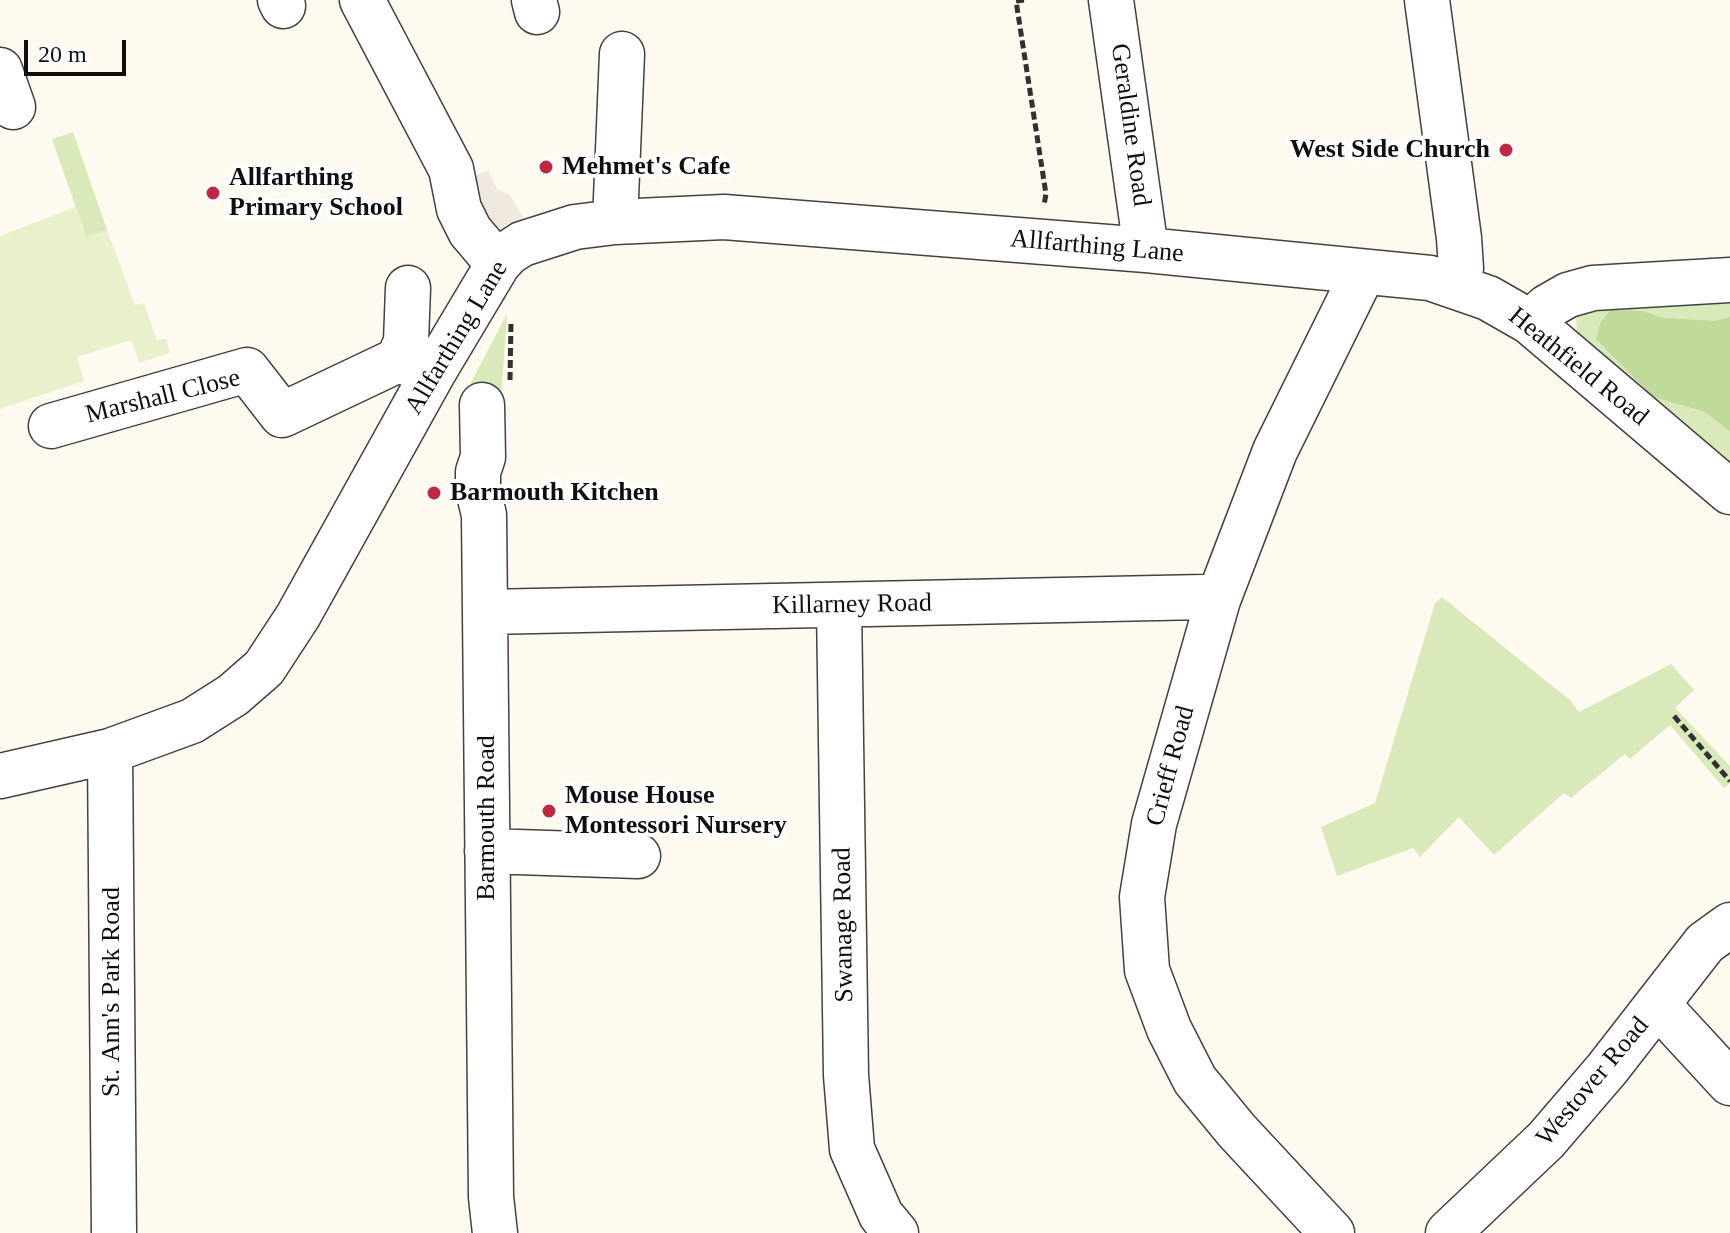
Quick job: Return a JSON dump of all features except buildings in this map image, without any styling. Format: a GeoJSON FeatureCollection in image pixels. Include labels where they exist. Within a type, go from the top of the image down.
{"type":"FeatureCollection","features":[{"type":"Feature","properties":{"kind":"street"},"geometry":{"type":"LineString","coordinates":[[362,0],[451,169],[459,209],[470,231],[498,264]]}},
{"type":"Feature","properties":{"kind":"street","name":"Geraldine Road"},"geometry":{"type":"LineString","coordinates":[[1111,0],[1146,250]]}},
{"type":"Feature","properties":{"kind":"street"},"geometry":{"type":"LineString","coordinates":[[1427,0],[1459,238],[1461,268],[1457,285]]}},
{"type":"Feature","properties":{"kind":"street"},"geometry":{"type":"LineString","coordinates":[[615,222],[622,54]]}},
{"type":"Feature","properties":{"kind":"street","name":"Allfarthing Lane"},"geometry":{"type":"LineString","coordinates":[[0,776],[110,751],[192,721],[233,695],[264,668],[298,616],[416,366],[508,253],[545,235],[615,222],[724,217],[1146,250],[1360,271]]}},
{"type":"Feature","properties":{"kind":"street","name":"Heathfield Road"},"geometry":{"type":"LineString","coordinates":[[1360,271],[1430,278],[1457,285],[1488,298],[1530,322],[1730,492]]}},
{"type":"Feature","properties":{"kind":"street","name":"Crieff Road"},"geometry":{"type":"LineString","coordinates":[[1332,1233],[1237,1131],[1195,1080],[1169,1029],[1147,970],[1142,897],[1154,824],[1218,600],[1275,451],[1357,285],[1360,271]]}},
{"type":"Feature","properties":{"kind":"street"},"geometry":{"type":"LineString","coordinates":[[1530,322],[1568,295],[1593,288],[1730,280]]}},
{"type":"Feature","properties":{"kind":"street"},"geometry":{"type":"LineString","coordinates":[[408,288],[406,342],[416,366]]}},
{"type":"Feature","properties":{"kind":"street","name":"Marshall Close"},"geometry":{"type":"LineString","coordinates":[[51,426],[247,370],[282,415],[416,366]]}},
{"type":"Feature","properties":{"kind":"street","name":"Barmouth Road"},"geometry":{"type":"LineString","coordinates":[[495,1233],[491,1197],[484,515],[478,481],[496,394]]}},
{"type":"Feature","properties":{"kind":"street","name":"Killarney Road"},"geometry":{"type":"LineString","coordinates":[[486,612],[1204,597],[1218,600]]}},
{"type":"Feature","properties":{"kind":"street","name":"Swanage Road"},"geometry":{"type":"LineString","coordinates":[[839,606],[846,1075],[852,1149],[881,1215],[896,1233]]}},
{"type":"Feature","properties":{"kind":"street","name":"St. Ann's Park Road"},"geometry":{"type":"LineString","coordinates":[[110,751],[114,1233]]}},
{"type":"Feature","properties":{"kind":"street"},"geometry":{"type":"LineString","coordinates":[[487,851],[638,856]]}},
{"type":"Feature","properties":{"kind":"street","name":"Westover Road"},"geometry":{"type":"LineString","coordinates":[[1448,1233],[1546,1140],[1705,943],[1730,925]]}},
{"type":"Feature","properties":{"kind":"street"},"geometry":{"type":"LineString","coordinates":[[1658,1005],[1730,1083]]}},
{"type":"Feature","properties":{"kind":"path"},"geometry":{"type":"LineString","coordinates":[[1024,0],[1016,1],[1046,194],[1041,242]]}},
{"type":"Feature","properties":{"kind":"path"},"geometry":{"type":"LineString","coordinates":[[496,394],[511,308]]}},
{"type":"Feature","properties":{"kind":"path"},"geometry":{"type":"LineString","coordinates":[[1674,716],[1730,781]]}},
{"type":"Feature","properties":{"kind":"green space"},"geometry":{"type":"Polygon","coordinates":[[[73,132],[107,230],[86,237],[52,139],[73,132]]]}},
{"type":"Feature","properties":{"kind":"green space"},"geometry":{"type":"Polygon","coordinates":[[[75,207],[86,237],[107,230],[135,305],[144,303],[157,341],[166,338],[170,353],[139,363],[131,340],[77,357],[84,381],[0,409],[0,236],[75,207]]]}},
{"type":"Feature","properties":{"kind":"green space"},"geometry":{"type":"Polygon","coordinates":[[[1730,300],[1730,473],[1590,350],[1577,331],[1576,319],[1583,307],[1632,302],[1661,307],[1730,300]]]}},
{"type":"Feature","properties":{"kind":"green space"},"geometry":{"type":"Polygon","coordinates":[[[1610,310],[1715,321],[1730,317],[1730,431],[1703,411],[1653,397],[1596,339],[1600,324],[1610,310]]]}},
{"type":"Feature","properties":{"kind":"green space"},"geometry":{"type":"Polygon","coordinates":[[[507,314],[501,398],[467,390],[507,314]]]}},
{"type":"Feature","properties":{"kind":"green space"},"geometry":{"type":"Polygon","coordinates":[[[1442,597],[1571,701],[1579,712],[1671,664],[1694,690],[1675,708],[1730,766],[1730,783],[1724,788],[1670,725],[1630,759],[1625,754],[1571,798],[1564,793],[1494,855],[1459,817],[1420,857],[1413,848],[1337,876],[1321,827],[1375,803],[1435,603],[1442,597]]]}},
{"type":"Feature","properties":{"kind":"shaded area"},"geometry":{"type":"Polygon","coordinates":[[[489,171],[497,189],[510,195],[524,219],[489,231],[469,177],[489,171]]]}},
{"type":"Feature","properties":{"kind":"place","name":"West Side Church"},"geometry":{"type":"Point","coordinates":[1506,150]}},
{"type":"Feature","properties":{"kind":"place","name":"Mehmet's Cafe"},"geometry":{"type":"Point","coordinates":[546,167]}},
{"type":"Feature","properties":{"kind":"place","name":"Allfarthing Primary School"},"geometry":{"type":"Point","coordinates":[213,193]}},
{"type":"Feature","properties":{"kind":"place","name":"Barmouth Kitchen"},"geometry":{"type":"Point","coordinates":[434,493]}},
{"type":"Feature","properties":{"kind":"place","name":"Mouse House Montessori Nursery"},"geometry":{"type":"Point","coordinates":[549,811]}}]}
